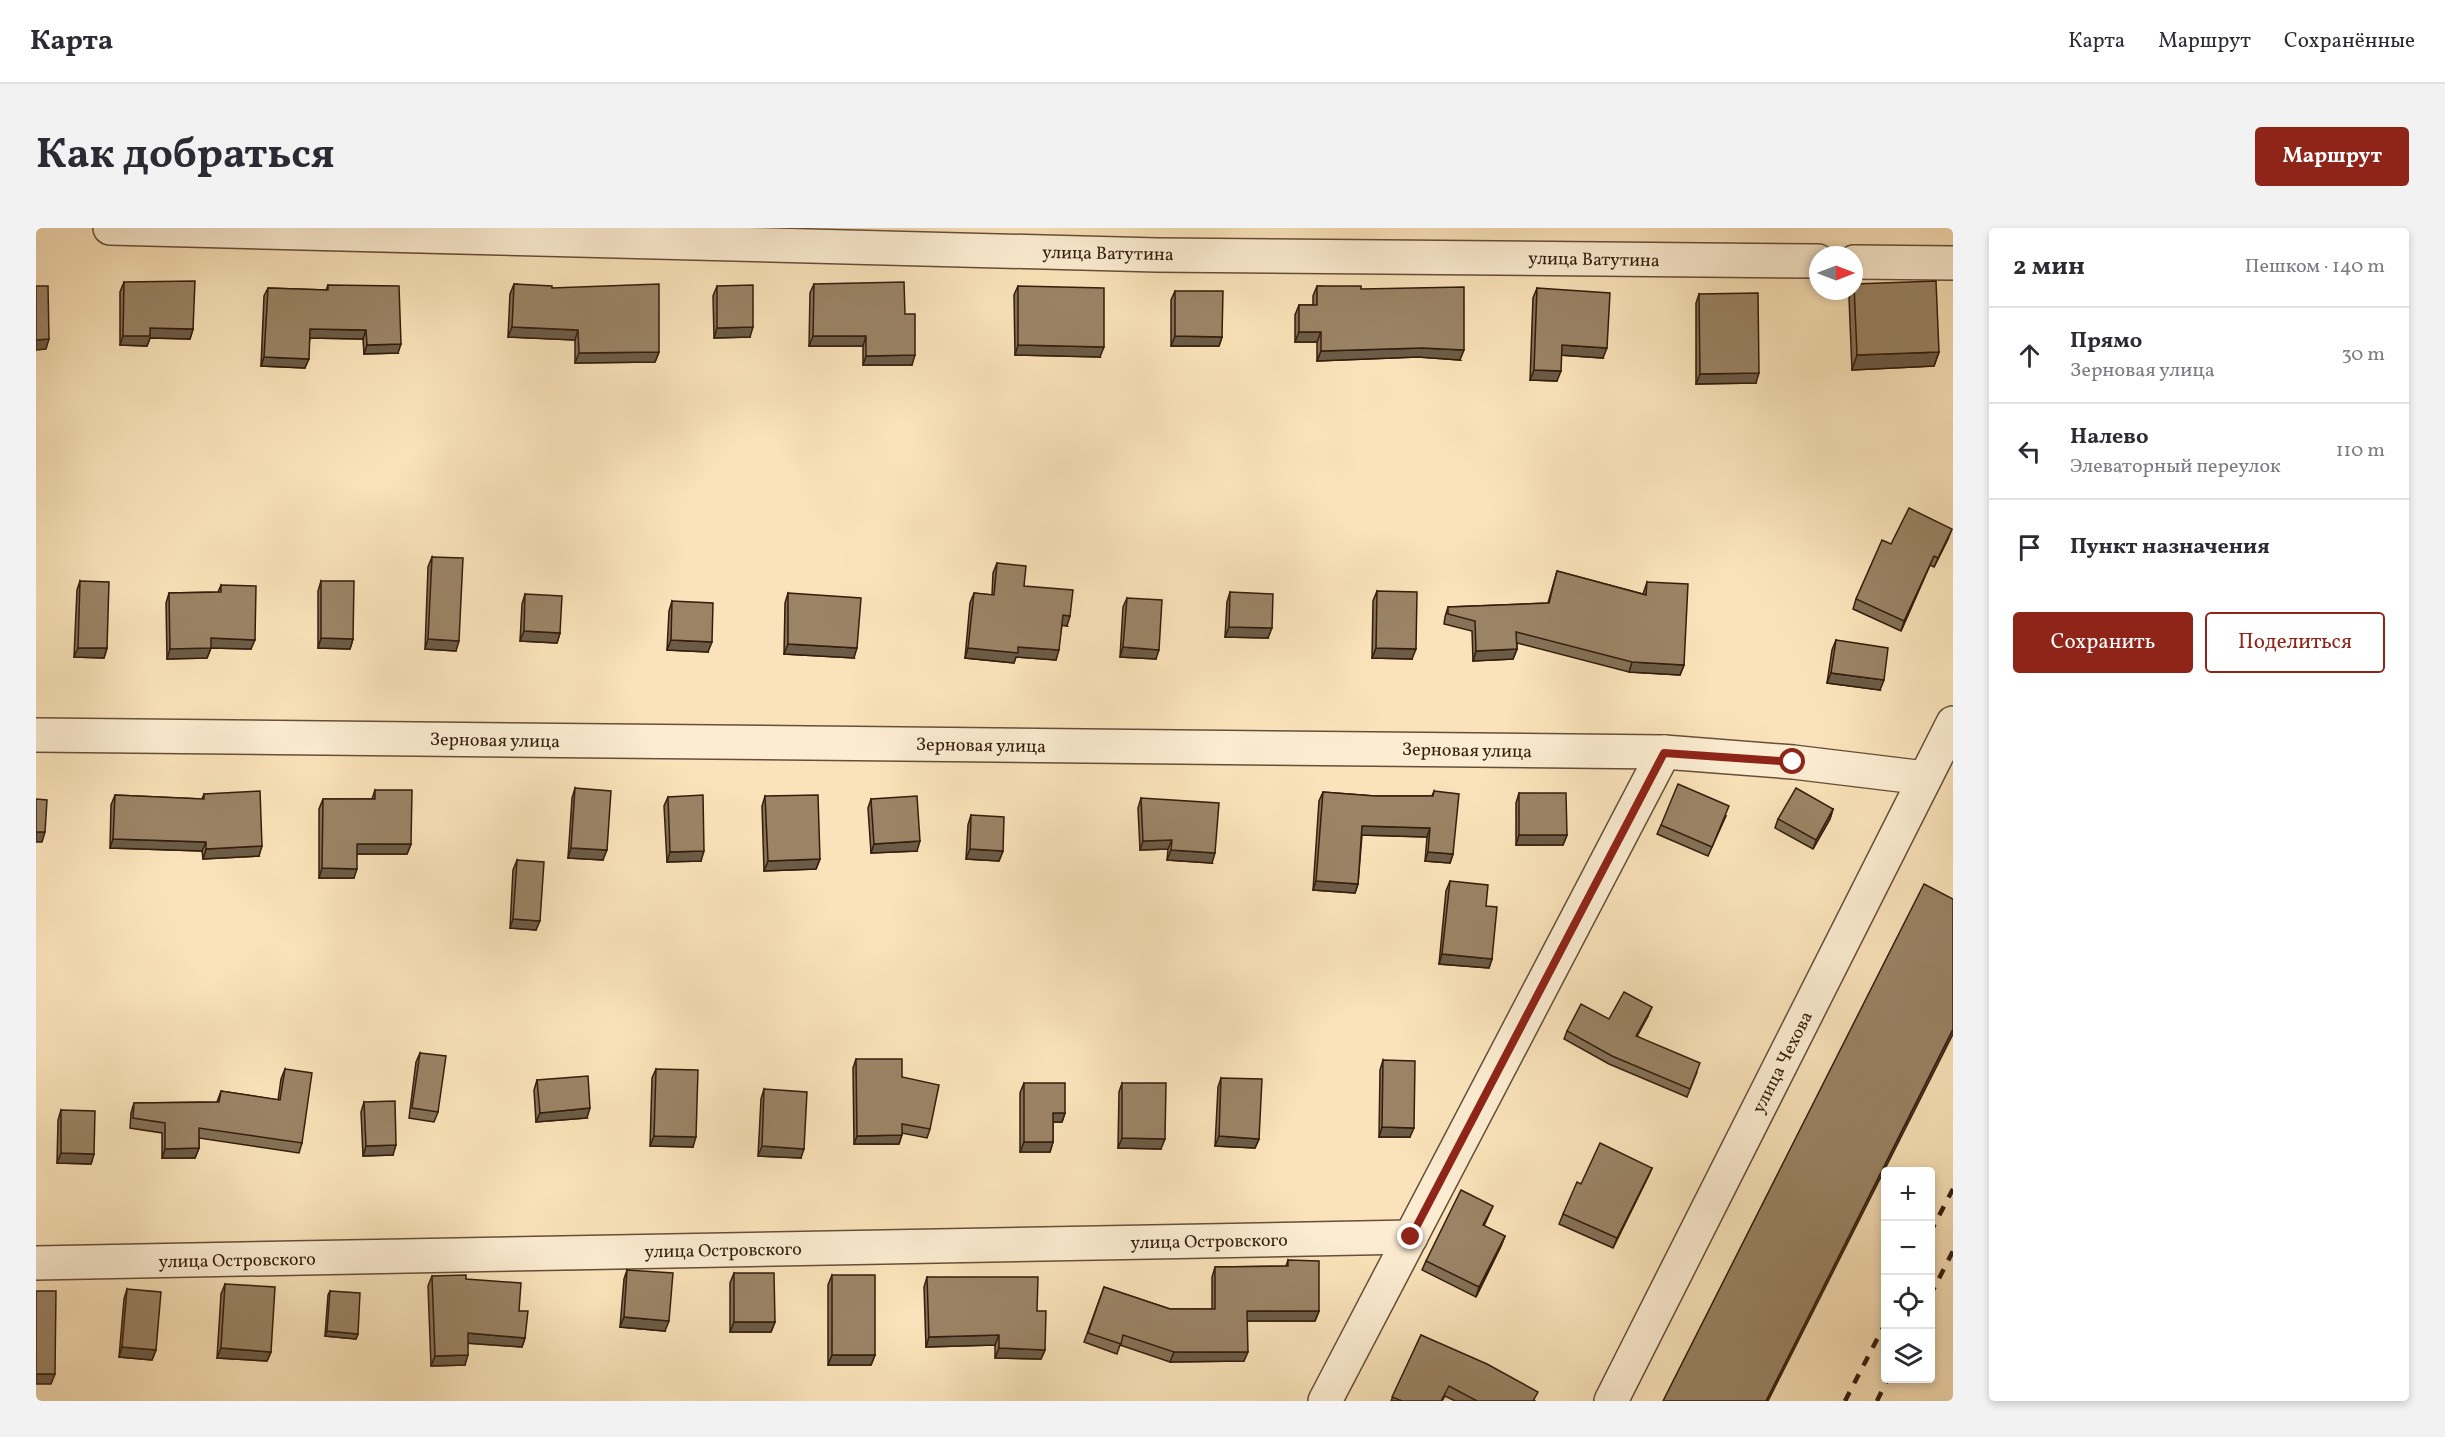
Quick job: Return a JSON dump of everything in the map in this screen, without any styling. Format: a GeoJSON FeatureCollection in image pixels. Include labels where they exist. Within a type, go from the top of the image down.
{"type":"FeatureCollection","features":[{"type":"Feature","properties":{"kind":"street","name":"улица Ватутина"},"geometry":{"type":"LineString","coordinates":[[110,228],[1158,241],[1809,261]]}},
{"type":"Feature","properties":{"kind":"street"},"geometry":{"type":"LineString","coordinates":[[1863,262],[1953,263]]}},
{"type":"Feature","properties":{"kind":"street","name":"улица Чехова"},"geometry":{"type":"LineString","coordinates":[[1611,1401],[1953,723]]}},
{"type":"Feature","properties":{"kind":"street","name":"Зерновая улица"},"geometry":{"type":"LineString","coordinates":[[36,735],[1664,753],[1793,762],[1926,777]]}},
{"type":"Feature","properties":{"kind":"street"},"geometry":{"type":"LineString","coordinates":[[1325,1401],[1664,753]]}},
{"type":"Feature","properties":{"kind":"street","name":"улица Островского"},"geometry":{"type":"LineString","coordinates":[[36,1263],[1411,1237]]}},
{"type":"Feature","properties":{"kind":"building"},"geometry":{"type":"Polygon","coordinates":[[[195,281],[193,329],[150,328],[150,336],[123,336],[124,282],[195,281]]]}},
{"type":"Feature","properties":{"kind":"building"},"geometry":{"type":"Polygon","coordinates":[[[1936,281],[1939,352],[1857,355],[1855,300],[1863,300],[1863,284],[1936,281]]]}},
{"type":"Feature","properties":{"kind":"building"},"geometry":{"type":"Polygon","coordinates":[[[904,282],[905,314],[915,314],[915,355],[866,356],[866,336],[813,336],[814,284],[904,282]]]}},
{"type":"Feature","properties":{"kind":"building"},"geometry":{"type":"Polygon","coordinates":[[[514,284],[552,286],[552,288],[659,284],[659,352],[579,353],[578,330],[512,327],[514,284]]]}},
{"type":"Feature","properties":{"kind":"building"},"geometry":{"type":"Polygon","coordinates":[[[328,285],[399,286],[401,344],[367,345],[366,330],[310,329],[309,359],[264,357],[268,288],[328,290],[328,285]]]}},
{"type":"Feature","properties":{"kind":"building"},"geometry":{"type":"Polygon","coordinates":[[[753,285],[753,327],[717,328],[717,286],[753,285]]]}},
{"type":"Feature","properties":{"kind":"building"},"geometry":{"type":"Polygon","coordinates":[[[36,286],[48,286],[49,339],[36,340],[36,286]]]}},
{"type":"Feature","properties":{"kind":"building"},"geometry":{"type":"Polygon","coordinates":[[[1018,286],[1104,288],[1104,347],[1018,345],[1018,286]]]}},
{"type":"Feature","properties":{"kind":"building"},"geometry":{"type":"Polygon","coordinates":[[[1317,286],[1361,286],[1361,289],[1464,287],[1464,350],[1422,348],[1321,351],[1321,332],[1299,332],[1299,305],[1317,305],[1317,286]]]}},
{"type":"Feature","properties":{"kind":"building"},"geometry":{"type":"Polygon","coordinates":[[[1537,288],[1610,293],[1607,348],[1562,345],[1561,371],[1534,370],[1537,288]]]}},
{"type":"Feature","properties":{"kind":"building"},"geometry":{"type":"Polygon","coordinates":[[[1175,291],[1223,291],[1222,337],[1175,336],[1175,291]]]}},
{"type":"Feature","properties":{"kind":"building"},"geometry":{"type":"Polygon","coordinates":[[[1758,293],[1759,373],[1700,374],[1699,294],[1758,293]]]}},
{"type":"Feature","properties":{"kind":"building"},"geometry":{"type":"Polygon","coordinates":[[[1909,508],[1952,529],[1938,558],[1934,556],[1904,621],[1856,599],[1882,540],[1891,544],[1909,508]]]}},
{"type":"Feature","properties":{"kind":"building"},"geometry":{"type":"Polygon","coordinates":[[[432,557],[463,558],[459,641],[428,639],[432,557]]]}},
{"type":"Feature","properties":{"kind":"building"},"geometry":{"type":"Polygon","coordinates":[[[997,563],[1026,566],[1024,586],[1073,590],[1070,616],[1063,615],[1059,650],[1018,647],[1018,653],[968,648],[974,593],[994,595],[997,563]]]}},
{"type":"Feature","properties":{"kind":"building"},"geometry":{"type":"Polygon","coordinates":[[[1557,571],[1646,595],[1647,582],[1688,584],[1684,665],[1632,662],[1516,632],[1517,649],[1476,651],[1475,621],[1448,614],[1448,607],[1549,603],[1557,571]]]}},
{"type":"Feature","properties":{"kind":"building"},"geometry":{"type":"Polygon","coordinates":[[[80,581],[109,582],[107,648],[78,648],[80,581]]]}},
{"type":"Feature","properties":{"kind":"building"},"geometry":{"type":"Polygon","coordinates":[[[321,581],[354,581],[353,639],[321,638],[321,581]]]}},
{"type":"Feature","properties":{"kind":"building"},"geometry":{"type":"Polygon","coordinates":[[[221,585],[256,586],[255,640],[211,638],[211,648],[170,649],[169,593],[221,592],[221,585]]]}},
{"type":"Feature","properties":{"kind":"building"},"geometry":{"type":"Polygon","coordinates":[[[1377,591],[1417,592],[1416,649],[1376,648],[1377,591]]]}},
{"type":"Feature","properties":{"kind":"building"},"geometry":{"type":"Polygon","coordinates":[[[1230,592],[1273,594],[1272,628],[1229,627],[1230,592]]]}},
{"type":"Feature","properties":{"kind":"building"},"geometry":{"type":"Polygon","coordinates":[[[788,593],[861,598],[857,648],[788,644],[788,593]]]}},
{"type":"Feature","properties":{"kind":"building"},"geometry":{"type":"Polygon","coordinates":[[[525,594],[562,596],[560,633],[524,631],[525,594]]]}},
{"type":"Feature","properties":{"kind":"building"},"geometry":{"type":"Polygon","coordinates":[[[1127,598],[1162,600],[1159,650],[1123,647],[1127,598]]]}},
{"type":"Feature","properties":{"kind":"building"},"geometry":{"type":"Polygon","coordinates":[[[672,601],[713,603],[712,642],[671,640],[672,601]]]}},
{"type":"Feature","properties":{"kind":"building"},"geometry":{"type":"Polygon","coordinates":[[[1836,640],[1888,648],[1884,680],[1831,673],[1836,640]]]}},
{"type":"Feature","properties":{"kind":"building"},"geometry":{"type":"Polygon","coordinates":[[[1678,784],[1729,806],[1712,847],[1661,825],[1678,784]]]}},
{"type":"Feature","properties":{"kind":"building"},"geometry":{"type":"Polygon","coordinates":[[[575,788],[611,791],[607,850],[571,848],[575,788]]]}},
{"type":"Feature","properties":{"kind":"building"},"geometry":{"type":"Polygon","coordinates":[[[1796,788],[1833,809],[1816,840],[1778,819],[1796,788]]]}},
{"type":"Feature","properties":{"kind":"building"},"geometry":{"type":"Polygon","coordinates":[[[375,790],[412,790],[411,844],[357,844],[357,869],[322,868],[323,799],[375,799],[375,790]]]}},
{"type":"Feature","properties":{"kind":"building"},"geometry":{"type":"Polygon","coordinates":[[[260,791],[262,846],[206,849],[206,842],[113,839],[115,795],[204,799],[204,794],[260,791]]]}},
{"type":"Feature","properties":{"kind":"building"},"geometry":{"type":"Polygon","coordinates":[[[1434,791],[1459,794],[1453,854],[1428,852],[1430,828],[1362,826],[1358,884],[1316,881],[1323,792],[1375,796],[1433,796],[1434,791]]]}},
{"type":"Feature","properties":{"kind":"building"},"geometry":{"type":"Polygon","coordinates":[[[1519,793],[1566,793],[1567,835],[1519,835],[1519,793]]]}},
{"type":"Feature","properties":{"kind":"building"},"geometry":{"type":"Polygon","coordinates":[[[703,795],[704,851],[670,852],[668,797],[703,795]]]}},
{"type":"Feature","properties":{"kind":"building"},"geometry":{"type":"Polygon","coordinates":[[[818,795],[820,859],[768,861],[765,796],[818,795]]]}},
{"type":"Feature","properties":{"kind":"building"},"geometry":{"type":"Polygon","coordinates":[[[917,796],[920,841],[874,844],[871,799],[917,796]]]}},
{"type":"Feature","properties":{"kind":"building"},"geometry":{"type":"Polygon","coordinates":[[[1141,798],[1219,803],[1215,853],[1171,850],[1172,840],[1143,841],[1141,798]]]}},
{"type":"Feature","properties":{"kind":"building"},"geometry":{"type":"Polygon","coordinates":[[[36,799],[47,800],[45,832],[36,832],[36,799]]]}},
{"type":"Feature","properties":{"kind":"building"},"geometry":{"type":"Polygon","coordinates":[[[971,815],[1004,817],[1003,851],[970,849],[971,815]]]}},
{"type":"Feature","properties":{"kind":"building"},"geometry":{"type":"Polygon","coordinates":[[[517,860],[544,862],[540,921],[513,919],[517,860]]]}},
{"type":"Feature","properties":{"kind":"building"},"geometry":{"type":"Polygon","coordinates":[[[1450,881],[1488,885],[1486,906],[1497,907],[1492,959],[1442,954],[1450,881]]]}},
{"type":"Feature","properties":{"kind":"building"},"geometry":{"type":"Polygon","coordinates":[[[1924,884],[1953,899],[1953,1029],[1884,1167],[1881,1167],[1881,1172],[1766,1401],[1663,1401],[1924,884]]]}},
{"type":"Feature","properties":{"kind":"building"},"geometry":{"type":"Polygon","coordinates":[[[1624,992],[1652,1007],[1636,1036],[1700,1063],[1690,1089],[1612,1056],[1567,1031],[1581,1004],[1609,1019],[1624,992]]]}},
{"type":"Feature","properties":{"kind":"building"},"geometry":{"type":"Polygon","coordinates":[[[420,1053],[446,1056],[438,1112],[412,1108],[420,1053]]]}},
{"type":"Feature","properties":{"kind":"building"},"geometry":{"type":"Polygon","coordinates":[[[856,1059],[902,1059],[902,1077],[939,1085],[930,1129],[902,1124],[902,1135],[857,1136],[856,1059]]]}},
{"type":"Feature","properties":{"kind":"building"},"geometry":{"type":"Polygon","coordinates":[[[1383,1060],[1415,1061],[1414,1128],[1382,1127],[1383,1060]]]}},
{"type":"Feature","properties":{"kind":"building"},"geometry":{"type":"Polygon","coordinates":[[[285,1069],[312,1073],[302,1143],[199,1128],[199,1148],[165,1149],[165,1123],[133,1118],[134,1103],[219,1102],[221,1091],[280,1100],[285,1069]]]}},
{"type":"Feature","properties":{"kind":"building"},"geometry":{"type":"Polygon","coordinates":[[[656,1069],[698,1070],[696,1137],[654,1136],[656,1069]]]}},
{"type":"Feature","properties":{"kind":"building"},"geometry":{"type":"Polygon","coordinates":[[[588,1076],[590,1108],[540,1113],[537,1080],[588,1076]]]}},
{"type":"Feature","properties":{"kind":"building"},"geometry":{"type":"Polygon","coordinates":[[[1221,1078],[1262,1079],[1259,1139],[1219,1136],[1221,1078]]]}},
{"type":"Feature","properties":{"kind":"building"},"geometry":{"type":"Polygon","coordinates":[[[1024,1083],[1065,1083],[1065,1113],[1053,1113],[1053,1142],[1024,1142],[1024,1083]]]}},
{"type":"Feature","properties":{"kind":"building"},"geometry":{"type":"Polygon","coordinates":[[[1122,1083],[1166,1083],[1165,1139],[1122,1138],[1122,1083]]]}},
{"type":"Feature","properties":{"kind":"building"},"geometry":{"type":"Polygon","coordinates":[[[764,1089],[807,1092],[804,1149],[762,1146],[764,1089]]]}},
{"type":"Feature","properties":{"kind":"building"},"geometry":{"type":"Polygon","coordinates":[[[395,1101],[396,1145],[366,1146],[364,1102],[395,1101]]]}},
{"type":"Feature","properties":{"kind":"building"},"geometry":{"type":"Polygon","coordinates":[[[61,1110],[95,1111],[94,1154],[61,1153],[61,1110]]]}},
{"type":"Feature","properties":{"kind":"building"},"geometry":{"type":"Polygon","coordinates":[[[1600,1143],[1652,1168],[1617,1238],[1563,1214],[1577,1182],[1581,1184],[1600,1143]]]}},
{"type":"Feature","properties":{"kind":"building"},"geometry":{"type":"Polygon","coordinates":[[[1461,1190],[1493,1206],[1483,1225],[1505,1236],[1479,1287],[1426,1261],[1461,1190]]]}},
{"type":"Feature","properties":{"kind":"building"},"geometry":{"type":"Polygon","coordinates":[[[1288,1260],[1319,1261],[1319,1311],[1247,1311],[1248,1352],[1174,1352],[1123,1335],[1121,1344],[1088,1333],[1104,1287],[1170,1309],[1215,1309],[1215,1267],[1288,1266],[1288,1260]]]}},
{"type":"Feature","properties":{"kind":"building"},"geometry":{"type":"Polygon","coordinates":[[[627,1270],[673,1273],[669,1321],[624,1317],[627,1270]]]}},
{"type":"Feature","properties":{"kind":"building"},"geometry":{"type":"Polygon","coordinates":[[[734,1273],[774,1273],[775,1322],[734,1322],[734,1273]]]}},
{"type":"Feature","properties":{"kind":"building"},"geometry":{"type":"Polygon","coordinates":[[[466,1275],[466,1279],[521,1283],[519,1311],[528,1311],[525,1338],[468,1333],[468,1355],[435,1356],[432,1276],[466,1275]]]}},
{"type":"Feature","properties":{"kind":"building"},"geometry":{"type":"Polygon","coordinates":[[[832,1275],[875,1275],[875,1355],[832,1355],[832,1275]]]}},
{"type":"Feature","properties":{"kind":"building"},"geometry":{"type":"Polygon","coordinates":[[[927,1277],[1038,1277],[1037,1311],[1046,1311],[1045,1350],[999,1348],[999,1335],[929,1337],[927,1277]]]}},
{"type":"Feature","properties":{"kind":"building"},"geometry":{"type":"Polygon","coordinates":[[[225,1284],[275,1287],[271,1352],[221,1348],[225,1284]]]}},
{"type":"Feature","properties":{"kind":"building"},"geometry":{"type":"Polygon","coordinates":[[[127,1289],[161,1292],[156,1350],[122,1347],[127,1289]]]}},
{"type":"Feature","properties":{"kind":"building"},"geometry":{"type":"Polygon","coordinates":[[[36,1291],[56,1291],[55,1374],[36,1374],[36,1291]]]}},
{"type":"Feature","properties":{"kind":"building"},"geometry":{"type":"Polygon","coordinates":[[[330,1291],[360,1293],[358,1334],[327,1331],[330,1291]]]}},
{"type":"Feature","properties":{"kind":"building"},"geometry":{"type":"Polygon","coordinates":[[[1421,1335],[1487,1364],[1538,1392],[1533,1401],[1477,1401],[1449,1386],[1441,1401],[1402,1401],[1392,1397],[1421,1335]]]}},
{"type":"Feature","properties":{"kind":"railway"},"geometry":{"type":"LineString","coordinates":[[1935,1223],[1953,1189]]}},
{"type":"Feature","properties":{"kind":"railway"},"geometry":{"type":"LineString","coordinates":[[1935,1286],[1953,1251]]}},
{"type":"Feature","properties":{"kind":"railway"},"geometry":{"type":"LineString","coordinates":[[1845,1401],[1882,1329]]}},
{"type":"Feature","properties":{"kind":"railway"},"geometry":{"type":"LineString","coordinates":[[1877,1401],[1886,1383]]}},
{"type":"Feature","properties":{"kind":"route"},"geometry":{"type":"LineString","coordinates":[[1411,1237],[1664,753],[1793,762]]}}]}
